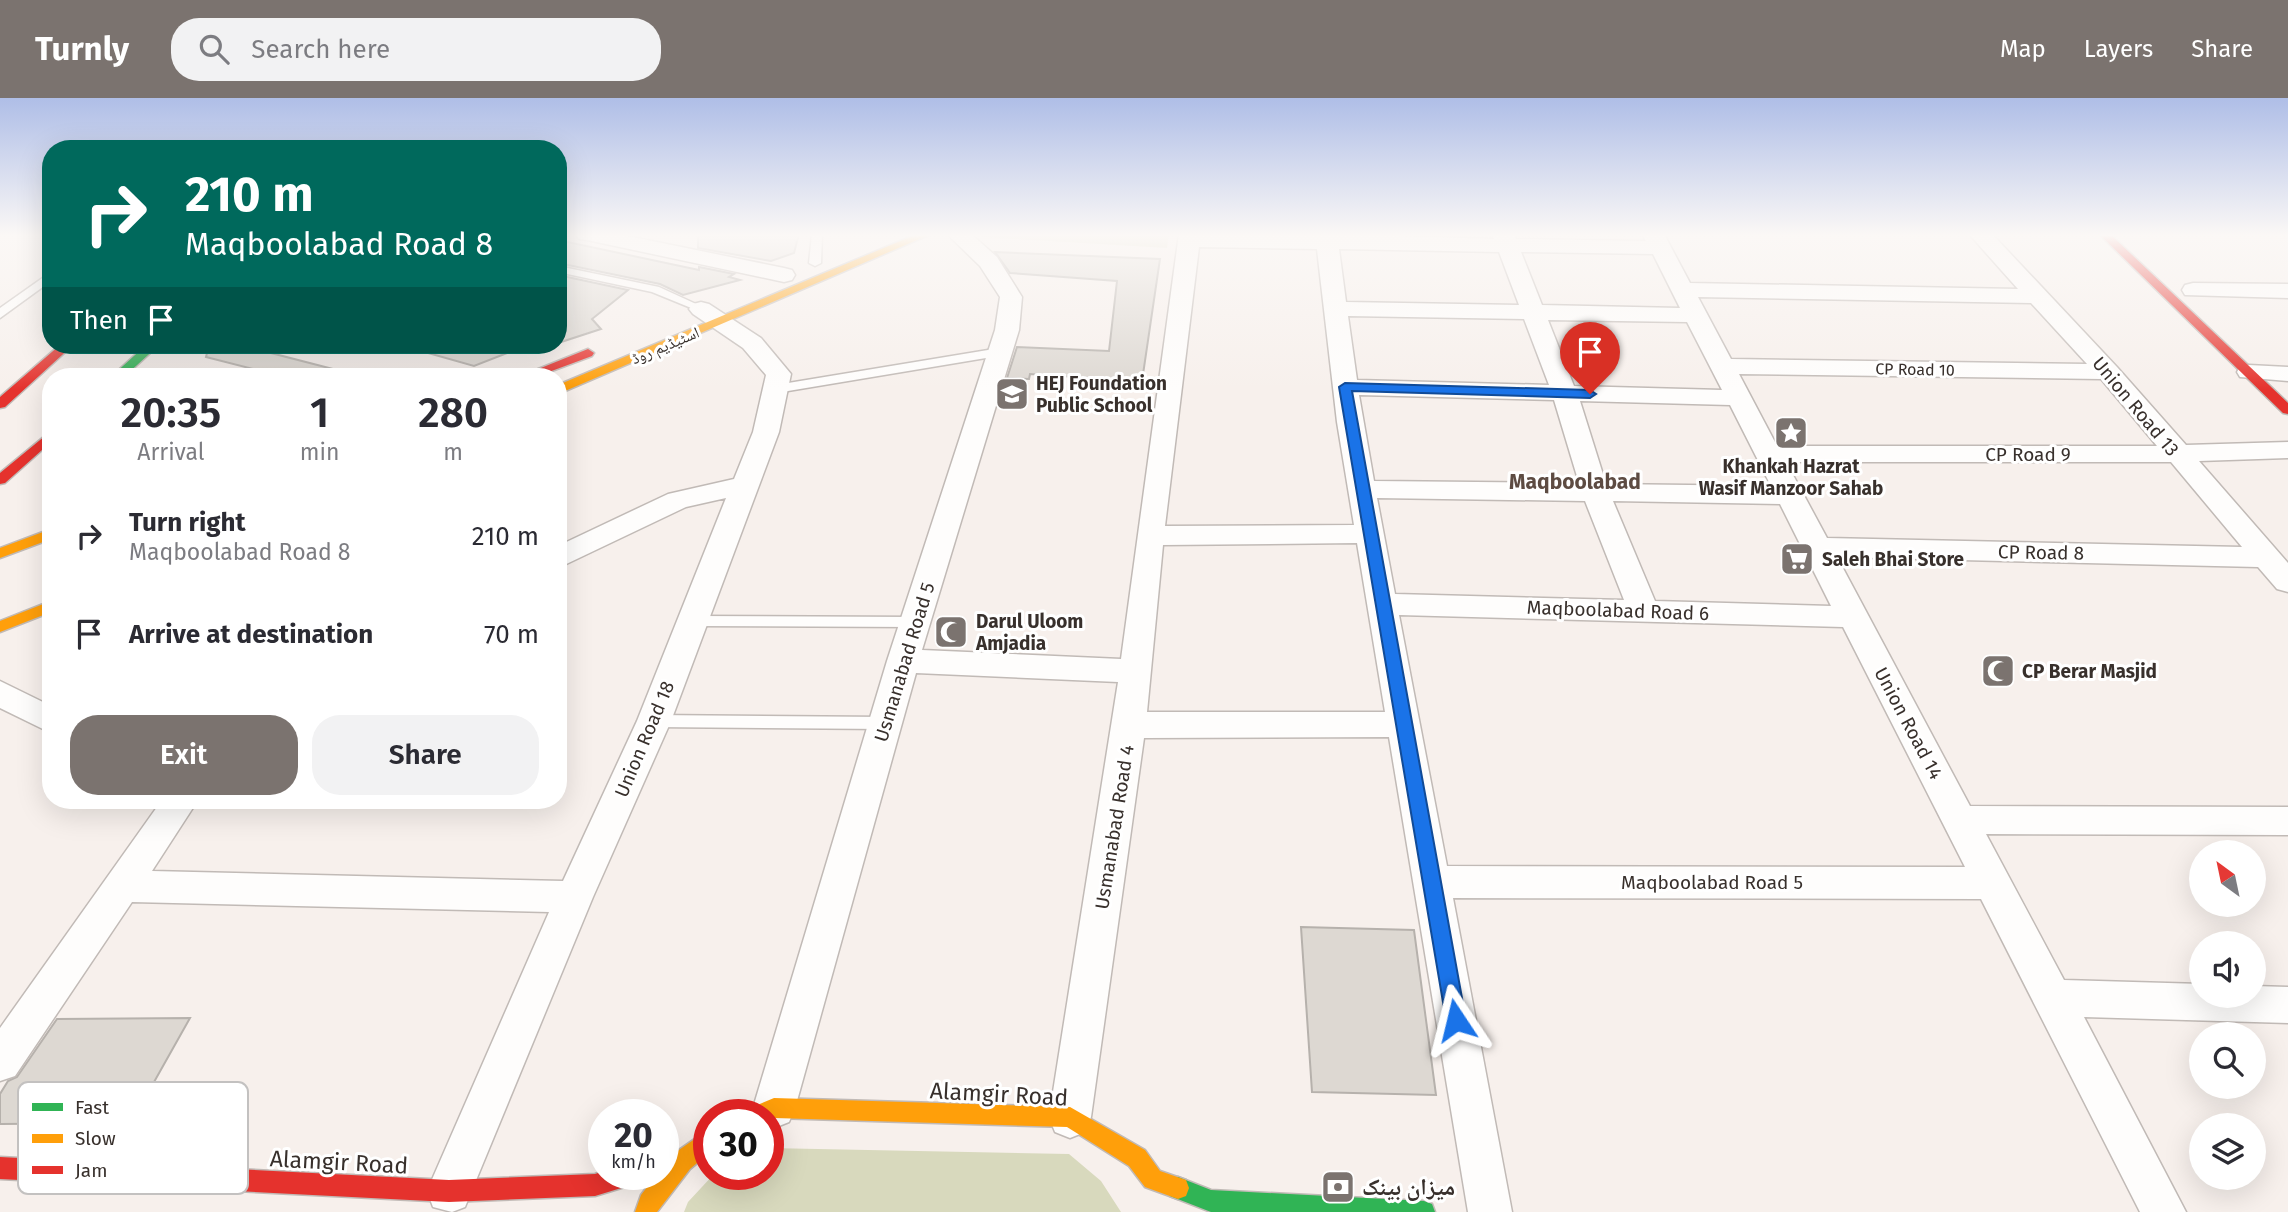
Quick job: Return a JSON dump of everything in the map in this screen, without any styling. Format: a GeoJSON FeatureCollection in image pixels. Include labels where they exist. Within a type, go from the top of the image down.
{"type":"FeatureCollection","features":[{"type":"Feature","properties":{"kind":"main road","name":"اسٹیڈیم روڈ"},"geometry":{"type":"LineString","coordinates":[[567,385],[706,312],[779,286]]}},
{"type":"Feature","properties":{"kind":"main road"},"geometry":{"type":"LineString","coordinates":[[2165,286],[2256,364],[2288,410]]}},
{"type":"Feature","properties":{"kind":"main road"},"geometry":{"type":"LineString","coordinates":[[2189,286],[2213,309]]}},
{"type":"Feature","properties":{"kind":"main road","name":"اسٹیڈیم روڈ"},"geometry":{"type":"LineString","coordinates":[[548,368],[602,347]]}},
{"type":"Feature","properties":{"kind":"main road"},"geometry":{"type":"LineString","coordinates":[[0,404],[57,354]]}},
{"type":"Feature","properties":{"kind":"main road"},"geometry":{"type":"LineString","coordinates":[[127,368],[143,354]]}},
{"type":"Feature","properties":{"kind":"main road"},"geometry":{"type":"LineString","coordinates":[[0,480],[42,443]]}},
{"type":"Feature","properties":{"kind":"main road"},"geometry":{"type":"LineString","coordinates":[[0,553],[42,537]]}},
{"type":"Feature","properties":{"kind":"main road"},"geometry":{"type":"LineString","coordinates":[[10,606],[42,600]]}},
{"type":"Feature","properties":{"kind":"main road"},"geometry":{"type":"LineString","coordinates":[[0,627],[42,610]]}},
{"type":"Feature","properties":{"kind":"main road","name":"Alamgir Road"},"geometry":{"type":"LineString","coordinates":[[784,1111],[1070,1117],[1137,1158],[1153,1179],[1211,1201],[1424,1212]]}},
{"type":"Feature","properties":{"kind":"main road"},"geometry":{"type":"LineString","coordinates":[[646,1212],[682,1161],[693,1152]]}},
{"type":"Feature","properties":{"kind":"main road","name":"Alamgir Road"},"geometry":{"type":"LineString","coordinates":[[0,1168],[18,1169]]}},
{"type":"Feature","properties":{"kind":"main road"},"geometry":{"type":"LineString","coordinates":[[1153,1179],[1160,1203]]}},
{"type":"Feature","properties":{"kind":"main road","name":"Alamgir Road"},"geometry":{"type":"LineString","coordinates":[[248,1181],[449,1191],[588,1185]]}},
{"type":"Feature","properties":{"kind":"street","name":"Usmanabad Road 5"},"geometry":{"type":"LineString","coordinates":[[770,1099],[1007,330],[1011,297],[1004,286]]}},
{"type":"Feature","properties":{"kind":"street","name":"Usmanabad Road 4"},"geometry":{"type":"LineString","coordinates":[[1070,1117],[1129,725],[1150,536],[1183,286]]}},
{"type":"Feature","properties":{"kind":"street"},"geometry":{"type":"LineString","coordinates":[[1333,286],[1345,387],[1369,534],[1490,1212]]}},
{"type":"Feature","properties":{"kind":"street"},"geometry":{"type":"LineString","coordinates":[[1522,286],[1565,394],[1595,492],[1644,611]]}},
{"type":"Feature","properties":{"kind":"street","name":"Union Road 14"},"geometry":{"type":"LineString","coordinates":[[1680,286],[2164,1212]]}},
{"type":"Feature","properties":{"kind":"street","name":"Union Road 13"},"geometry":{"type":"LineString","coordinates":[[2029,286],[2108,372],[2175,454],[2288,582]]}},
{"type":"Feature","properties":{"kind":"street"},"geometry":{"type":"LineString","coordinates":[[2189,286],[2288,291]]}},
{"type":"Feature","properties":{"kind":"street"},"geometry":{"type":"LineString","coordinates":[[1336,309],[1532,312],[1689,303],[2039,296]]}},
{"type":"Feature","properties":{"kind":"street"},"geometry":{"type":"LineString","coordinates":[[706,312],[751,343],[779,374],[776,389]]}},
{"type":"Feature","properties":{"kind":"street"},"geometry":{"type":"LineString","coordinates":[[2256,364],[2286,376]]}},
{"type":"Feature","properties":{"kind":"street","name":"CP Road 10"},"geometry":{"type":"LineString","coordinates":[[1722,366],[2108,372]]}},
{"type":"Feature","properties":{"kind":"street"},"geometry":{"type":"LineString","coordinates":[[1345,387],[1738,398]]}},
{"type":"Feature","properties":{"kind":"street","name":"Union Road 18"},"geometry":{"type":"LineString","coordinates":[[449,1191],[574,897],[654,722],[766,432],[776,389]]}},
{"type":"Feature","properties":{"kind":"street","name":"CP Road 9"},"geometry":{"type":"LineString","coordinates":[[1767,454],[2175,454],[2288,450]]}},
{"type":"Feature","properties":{"kind":"street"},"geometry":{"type":"LineString","coordinates":[[567,554],[678,500],[744,486]]}},
{"type":"Feature","properties":{"kind":"street"},"geometry":{"type":"LineString","coordinates":[[1362,489],[1788,495]]}},
{"type":"Feature","properties":{"kind":"street"},"geometry":{"type":"LineString","coordinates":[[1150,536],[1369,534]]}},
{"type":"Feature","properties":{"kind":"street","name":"CP Road 8"},"geometry":{"type":"LineString","coordinates":[[1816,547],[2266,557]]}},
{"type":"Feature","properties":{"kind":"street","name":"Maqboolabad Road 6"},"geometry":{"type":"LineString","coordinates":[[1382,604],[1854,617]]}},
{"type":"Feature","properties":{"kind":"street"},"geometry":{"type":"LineString","coordinates":[[903,661],[1136,671]]}},
{"type":"Feature","properties":{"kind":"street"},"geometry":{"type":"LineString","coordinates":[[0,693],[42,716]]}},
{"type":"Feature","properties":{"kind":"street"},"geometry":{"type":"LineString","coordinates":[[1129,725],[1403,724]]}},
{"type":"Feature","properties":{"kind":"street"},"geometry":{"type":"LineString","coordinates":[[0,1062],[175,809]]}},
{"type":"Feature","properties":{"kind":"street"},"geometry":{"type":"LineString","coordinates":[[1960,820],[2288,821]]}},
{"type":"Feature","properties":{"kind":"street","name":"Maqboolabad Road 5"},"geometry":{"type":"LineString","coordinates":[[1431,882],[1992,883]]}},
{"type":"Feature","properties":{"kind":"street"},"geometry":{"type":"LineString","coordinates":[[124,886],[574,897]]}},
{"type":"Feature","properties":{"kind":"street"},"geometry":{"type":"LineString","coordinates":[[2052,998],[2288,1005]]}},
{"type":"Feature","properties":{"kind":"lane"},"geometry":{"type":"LineString","coordinates":[[0,314],[37,286]]}},
{"type":"Feature","properties":{"kind":"lane"},"geometry":{"type":"LineString","coordinates":[[641,286],[655,289],[706,312]]}},
{"type":"Feature","properties":{"kind":"lane"},"geometry":{"type":"LineString","coordinates":[[776,389],[1000,352]]}},
{"type":"Feature","properties":{"kind":"lane"},"geometry":{"type":"LineString","coordinates":[[692,621],[915,622]]}},
{"type":"Feature","properties":{"kind":"lane"},"geometry":{"type":"LineString","coordinates":[[654,722],[885,723]]}},
{"type":"Feature","properties":{"kind":"green space"},"geometry":{"type":"Polygon","coordinates":[[[784,1148],[1069,1154],[1101,1181],[1121,1212],[684,1212],[688,1202],[699,1190],[784,1190],[784,1148]]]}},
{"type":"Feature","properties":{"kind":"building"},"geometry":{"type":"Polygon","coordinates":[[[567,286],[609,286],[628,290],[592,319],[601,329],[567,340],[567,286]]]}},
{"type":"Feature","properties":{"kind":"building"},"geometry":{"type":"Polygon","coordinates":[[[664,286],[717,286],[683,295],[664,286]]]}},
{"type":"Feature","properties":{"kind":"building"},"geometry":{"type":"Polygon","coordinates":[[[1116,286],[1156,286],[1141,388],[1112,387],[1113,380],[1106,379],[1030,374],[1029,379],[1007,378],[1017,347],[1109,351],[1116,286]]]}},
{"type":"Feature","properties":{"kind":"building"},"geometry":{"type":"Polygon","coordinates":[[[207,354],[275,354],[329,368],[249,368],[206,357],[207,354]]]}},
{"type":"Feature","properties":{"kind":"building"},"geometry":{"type":"Polygon","coordinates":[[[432,354],[505,354],[474,366],[432,354]]]}},
{"type":"Feature","properties":{"kind":"building"},"geometry":{"type":"Polygon","coordinates":[[[1301,927],[1414,930],[1436,1095],[1312,1092],[1301,927]]]}},
{"type":"Feature","properties":{"kind":"building"},"geometry":{"type":"Polygon","coordinates":[[[190,1018],[154,1082],[18,1082],[18,1124],[0,1124],[0,1094],[8,1081],[17,1077],[57,1019],[190,1018]]]}},
{"type":"Feature","properties":{"kind":"traffic: fast"},"geometry":{"type":"LineString","coordinates":[[127,368],[143,354]]}},
{"type":"Feature","properties":{"kind":"traffic: fast"},"geometry":{"type":"LineString","coordinates":[[1178,1188],[1211,1201],[1424,1212]]}},
{"type":"Feature","properties":{"kind":"traffic: slow"},"geometry":{"type":"LineString","coordinates":[[567,386],[803,286]]}},
{"type":"Feature","properties":{"kind":"traffic: slow"},"geometry":{"type":"LineString","coordinates":[[0,553],[42,537]]}},
{"type":"Feature","properties":{"kind":"traffic: slow"},"geometry":{"type":"LineString","coordinates":[[0,627],[42,610]]}},
{"type":"Feature","properties":{"kind":"traffic: slow"},"geometry":{"type":"LineString","coordinates":[[784,1108],[1070,1117],[1137,1158],[1153,1179],[1178,1188]]}},
{"type":"Feature","properties":{"kind":"traffic: slow"},"geometry":{"type":"LineString","coordinates":[[679,1162],[693,1152]]}},
{"type":"Feature","properties":{"kind":"traffic: slow"},"geometry":{"type":"LineString","coordinates":[[646,1212],[649,1203],[682,1161]]}},
{"type":"Feature","properties":{"kind":"traffic: jam"},"geometry":{"type":"LineString","coordinates":[[2158,286],[2288,410]]}},
{"type":"Feature","properties":{"kind":"traffic: jam"},"geometry":{"type":"LineString","coordinates":[[548,368],[588,353]]}},
{"type":"Feature","properties":{"kind":"traffic: jam"},"geometry":{"type":"LineString","coordinates":[[0,404],[57,354]]}},
{"type":"Feature","properties":{"kind":"traffic: jam"},"geometry":{"type":"LineString","coordinates":[[0,480],[42,443]]}},
{"type":"Feature","properties":{"kind":"traffic: jam"},"geometry":{"type":"LineString","coordinates":[[0,1168],[18,1169]]}},
{"type":"Feature","properties":{"kind":"traffic: jam"},"geometry":{"type":"LineString","coordinates":[[248,1181],[449,1191],[588,1185]]}},
{"type":"Feature","properties":{"kind":"place","name":"HEJ Foundation Public School"},"geometry":{"type":"Point","coordinates":[1012,394]}},
{"type":"Feature","properties":{"kind":"place","name":"Khankah Hazrat Wasif Manzoor Sahab"},"geometry":{"type":"Point","coordinates":[1791,433]}},
{"type":"Feature","properties":{"kind":"place","name":"Saleh Bhai Store"},"geometry":{"type":"Point","coordinates":[1797,559]}},
{"type":"Feature","properties":{"kind":"place","name":"Darul Uloom Amjadia"},"geometry":{"type":"Point","coordinates":[951,632]}},
{"type":"Feature","properties":{"kind":"place","name":"CP Berar Masjid"},"geometry":{"type":"Point","coordinates":[1998,671]}},
{"type":"Feature","properties":{"kind":"place","name":"میزان بینک"},"geometry":{"type":"Point","coordinates":[1338,1187]}},
{"type":"Feature","properties":{"kind":"district","name":"Maqboolabad"},"geometry":{"type":"Point","coordinates":[1575,482]}},
{"type":"Feature","properties":{"kind":"route"},"geometry":{"type":"LineString","coordinates":[[1456,1020],[1345,387],[1590,394]]}}]}
